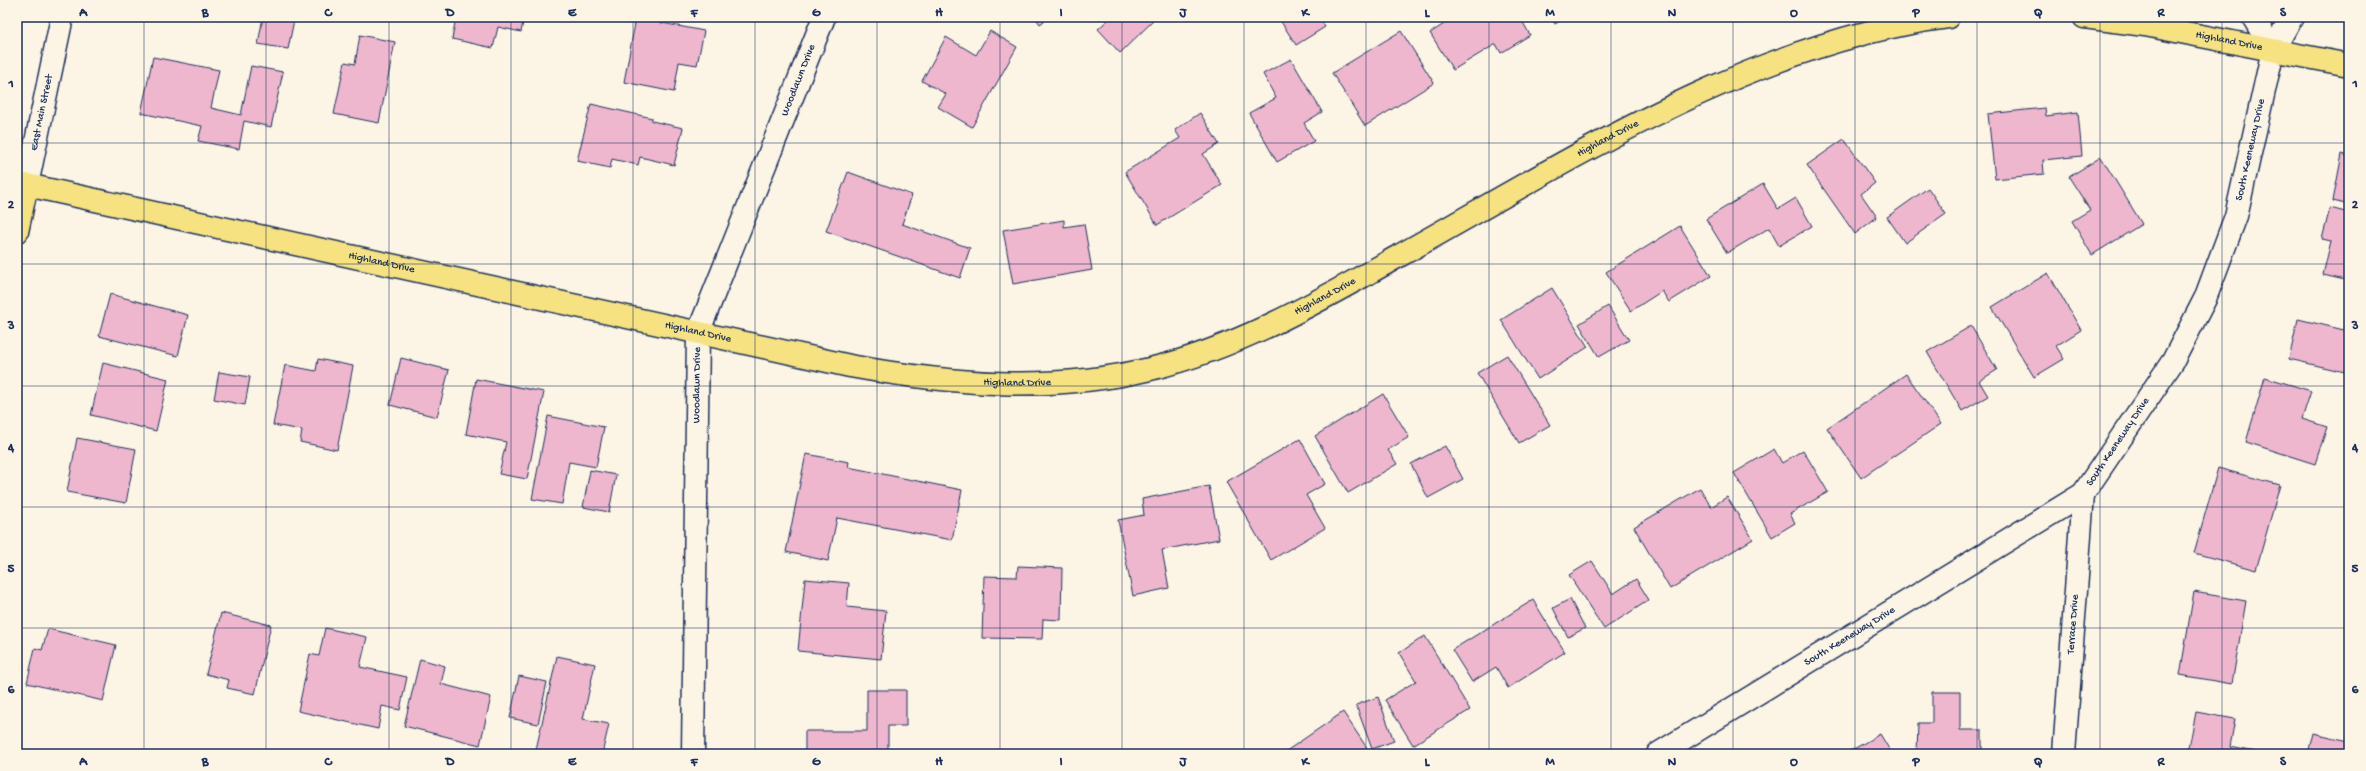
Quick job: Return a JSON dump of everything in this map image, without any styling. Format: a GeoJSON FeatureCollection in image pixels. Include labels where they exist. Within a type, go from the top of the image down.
{"type":"FeatureCollection","features":[{"type":"Feature","properties":{"kind":"main road","name":"Highland Drive"},"geometry":{"type":"LineString","coordinates":[[27,185],[850,366],[955,382],[993,384],[1055,384],[1096,380],[1151,369],[1226,344],[1315,303],[1592,148],[1717,86],[1789,56],[1825,45],[1896,26],[1948,17]]}},
{"type":"Feature","properties":{"kind":"main road","name":"Highland Drive"},"geometry":{"type":"LineString","coordinates":[[2084,17],[2145,26],[2349,65]]}},
{"type":"Feature","properties":{"kind":"main road","name":"East Main Street"},"geometry":{"type":"LineString","coordinates":[[17,232],[27,185]]}},
{"type":"Feature","properties":{"kind":"street","name":"East Main Street"},"geometry":{"type":"LineString","coordinates":[[27,185],[62,17]]}},
{"type":"Feature","properties":{"kind":"street","name":"Woodlawn Drive"},"geometry":{"type":"LineString","coordinates":[[693,754],[698,333],[824,17]]}},
{"type":"Feature","properties":{"kind":"street"},"geometry":{"type":"LineString","coordinates":[[2253,17],[2273,50]]}},
{"type":"Feature","properties":{"kind":"street","name":"South Keeneway Drive"},"geometry":{"type":"LineString","coordinates":[[1658,754],[2083,494],[2173,361],[2205,299],[2236,216],[2273,50],[2292,17]]}},
{"type":"Feature","properties":{"kind":"street","name":"Terrace Drive"},"geometry":{"type":"LineString","coordinates":[[2064,754],[2083,494]]}},
{"type":"Feature","properties":{"kind":"building"},"geometry":{"type":"Polygon","coordinates":[[[263,17],[294,20],[288,49],[258,44],[263,17]]]}},
{"type":"Feature","properties":{"kind":"building"},"geometry":{"type":"Polygon","coordinates":[[[456,17],[524,17],[521,32],[498,27],[493,48],[452,39],[456,17]]]}},
{"type":"Feature","properties":{"kind":"building"},"geometry":{"type":"Polygon","coordinates":[[[1035,17],[1050,17],[1040,24],[1035,17]]]}},
{"type":"Feature","properties":{"kind":"building"},"geometry":{"type":"Polygon","coordinates":[[[1111,17],[1149,17],[1153,21],[1120,53],[1098,29],[1111,17]]]}},
{"type":"Feature","properties":{"kind":"building"},"geometry":{"type":"Polygon","coordinates":[[[1278,17],[1319,17],[1325,27],[1296,45],[1278,17]]]}},
{"type":"Feature","properties":{"kind":"building"},"geometry":{"type":"Polygon","coordinates":[[[1455,17],[1520,17],[1530,35],[1501,53],[1496,44],[1453,70],[1430,33],[1455,17]]]}},
{"type":"Feature","properties":{"kind":"building"},"geometry":{"type":"Polygon","coordinates":[[[1551,17],[1567,17],[1555,24],[1551,17]]]}},
{"type":"Feature","properties":{"kind":"building"},"geometry":{"type":"Polygon","coordinates":[[[636,18],[704,31],[697,65],[679,62],[674,92],[624,82],[636,18]]]}},
{"type":"Feature","properties":{"kind":"building"},"geometry":{"type":"Polygon","coordinates":[[[990,31],[1017,47],[972,127],[938,107],[946,94],[922,81],[946,37],[976,55],[990,31]]]}},
{"type":"Feature","properties":{"kind":"building"},"geometry":{"type":"Polygon","coordinates":[[[1401,31],[1434,83],[1365,126],[1332,73],[1401,31]]]}},
{"type":"Feature","properties":{"kind":"building"},"geometry":{"type":"Polygon","coordinates":[[[360,35],[395,42],[379,123],[334,114],[345,62],[355,64],[360,35]]]}},
{"type":"Feature","properties":{"kind":"building"},"geometry":{"type":"Polygon","coordinates":[[[153,57],[219,70],[211,108],[241,115],[251,66],[283,72],[271,127],[244,121],[239,149],[198,141],[202,126],[141,113],[153,57]]]}},
{"type":"Feature","properties":{"kind":"building"},"geometry":{"type":"Polygon","coordinates":[[[1291,59],[1322,112],[1304,123],[1314,141],[1277,162],[1249,113],[1276,98],[1263,74],[1291,59]]]}},
{"type":"Feature","properties":{"kind":"building"},"geometry":{"type":"Polygon","coordinates":[[[591,104],[652,118],[652,121],[683,128],[674,165],[640,157],[638,165],[612,159],[610,168],[577,161],[591,104]]]}},
{"type":"Feature","properties":{"kind":"building"},"geometry":{"type":"Polygon","coordinates":[[[2045,108],[2046,116],[2078,112],[2082,156],[2043,160],[2044,174],[1995,179],[1988,114],[2045,108]]]}},
{"type":"Feature","properties":{"kind":"building"},"geometry":{"type":"Polygon","coordinates":[[[1200,113],[1219,144],[1203,154],[1222,185],[1157,225],[1125,172],[1180,138],[1175,130],[1200,113]]]}},
{"type":"Feature","properties":{"kind":"building"},"geometry":{"type":"Polygon","coordinates":[[[1844,139],[1875,183],[1861,194],[1877,217],[1855,234],[1807,165],[1844,139]]]}},
{"type":"Feature","properties":{"kind":"building"},"geometry":{"type":"Polygon","coordinates":[[[2342,154],[2349,156],[2349,205],[2333,201],[2342,154]]]}},
{"type":"Feature","properties":{"kind":"building"},"geometry":{"type":"Polygon","coordinates":[[[2101,157],[2142,224],[2092,255],[2072,221],[2090,210],[2069,177],[2101,157]]]}},
{"type":"Feature","properties":{"kind":"building"},"geometry":{"type":"Polygon","coordinates":[[[848,172],[912,195],[902,224],[970,248],[960,278],[826,231],[848,172]]]}},
{"type":"Feature","properties":{"kind":"building"},"geometry":{"type":"Polygon","coordinates":[[[1763,184],[1778,209],[1796,198],[1812,226],[1779,246],[1769,228],[1727,253],[1706,219],[1763,184]]]}},
{"type":"Feature","properties":{"kind":"building"},"geometry":{"type":"Polygon","coordinates":[[[1928,188],[1946,214],[1905,243],[1887,217],[1928,188]]]}},
{"type":"Feature","properties":{"kind":"building"},"geometry":{"type":"Polygon","coordinates":[[[2330,208],[2349,213],[2349,281],[2323,275],[2331,241],[2322,239],[2330,208]]]}},
{"type":"Feature","properties":{"kind":"building"},"geometry":{"type":"Polygon","coordinates":[[[1064,220],[1064,227],[1084,224],[1092,270],[1013,284],[1003,230],[1064,220]]]}},
{"type":"Feature","properties":{"kind":"building"},"geometry":{"type":"Polygon","coordinates":[[[1680,226],[1711,276],[1669,302],[1662,291],[1631,311],[1606,272],[1680,226]]]}},
{"type":"Feature","properties":{"kind":"building"},"geometry":{"type":"Polygon","coordinates":[[[2048,273],[2081,330],[2056,346],[2064,359],[2034,377],[1992,307],[2048,273]]]}},
{"type":"Feature","properties":{"kind":"building"},"geometry":{"type":"Polygon","coordinates":[[[1552,288],[1588,347],[1538,379],[1501,320],[1552,288]]]}},
{"type":"Feature","properties":{"kind":"building"},"geometry":{"type":"Polygon","coordinates":[[[110,294],[188,315],[178,356],[99,336],[110,294]]]}},
{"type":"Feature","properties":{"kind":"building"},"geometry":{"type":"Polygon","coordinates":[[[1608,306],[1629,340],[1599,357],[1579,324],[1608,306]]]}},
{"type":"Feature","properties":{"kind":"building"},"geometry":{"type":"Polygon","coordinates":[[[2349,310],[2349,373],[2289,359],[2298,319],[2344,330],[2349,310]]]}},
{"type":"Feature","properties":{"kind":"building"},"geometry":{"type":"Polygon","coordinates":[[[1971,326],[1997,370],[1979,381],[1988,396],[1962,411],[1927,352],[1971,326]]]}},
{"type":"Feature","properties":{"kind":"building"},"geometry":{"type":"Polygon","coordinates":[[[1507,355],[1550,425],[1519,443],[1477,373],[1507,355]]]}},
{"type":"Feature","properties":{"kind":"building"},"geometry":{"type":"Polygon","coordinates":[[[401,358],[449,370],[437,417],[390,405],[401,358]]]}},
{"type":"Feature","properties":{"kind":"building"},"geometry":{"type":"Polygon","coordinates":[[[318,359],[353,366],[337,450],[300,442],[302,430],[273,425],[285,365],[316,371],[318,359]]]}},
{"type":"Feature","properties":{"kind":"building"},"geometry":{"type":"Polygon","coordinates":[[[103,363],[168,379],[156,431],[91,415],[103,363]]]}},
{"type":"Feature","properties":{"kind":"building"},"geometry":{"type":"Polygon","coordinates":[[[219,372],[250,377],[245,405],[214,399],[219,372]]]}},
{"type":"Feature","properties":{"kind":"building"},"geometry":{"type":"Polygon","coordinates":[[[1906,374],[1941,424],[1861,478],[1827,428],[1906,374]]]}},
{"type":"Feature","properties":{"kind":"building"},"geometry":{"type":"Polygon","coordinates":[[[2265,377],[2311,391],[2302,419],[2327,427],[2315,464],[2246,442],[2265,377]]]}},
{"type":"Feature","properties":{"kind":"building"},"geometry":{"type":"Polygon","coordinates":[[[476,379],[544,392],[527,479],[499,474],[506,442],[466,434],[476,379]]]}},
{"type":"Feature","properties":{"kind":"building"},"geometry":{"type":"Polygon","coordinates":[[[1383,394],[1409,437],[1388,450],[1397,464],[1348,493],[1315,436],[1383,394]]]}},
{"type":"Feature","properties":{"kind":"building"},"geometry":{"type":"Polygon","coordinates":[[[548,416],[604,427],[596,467],[569,462],[562,504],[532,499],[548,416]]]}},
{"type":"Feature","properties":{"kind":"building"},"geometry":{"type":"Polygon","coordinates":[[[77,438],[136,449],[126,503],[67,492],[77,438]]]}},
{"type":"Feature","properties":{"kind":"building"},"geometry":{"type":"Polygon","coordinates":[[[1300,439],[1325,484],[1306,495],[1325,528],[1271,560],[1226,482],[1300,439]]]}},
{"type":"Feature","properties":{"kind":"building"},"geometry":{"type":"Polygon","coordinates":[[[1445,446],[1463,479],[1428,498],[1411,464],[1445,446]]]}},
{"type":"Feature","properties":{"kind":"building"},"geometry":{"type":"Polygon","coordinates":[[[1774,449],[1782,463],[1803,450],[1828,492],[1790,514],[1795,523],[1772,537],[1734,473],[1774,449]]]}},
{"type":"Feature","properties":{"kind":"building"},"geometry":{"type":"Polygon","coordinates":[[[806,454],[849,462],[848,467],[962,490],[952,540],[837,518],[828,561],[786,552],[806,454]]]}},
{"type":"Feature","properties":{"kind":"building"},"geometry":{"type":"Polygon","coordinates":[[[2218,468],[2280,485],[2256,570],[2194,553],[2218,468]]]}},
{"type":"Feature","properties":{"kind":"building"},"geometry":{"type":"Polygon","coordinates":[[[590,470],[616,475],[609,512],[583,507],[590,470]]]}},
{"type":"Feature","properties":{"kind":"building"},"geometry":{"type":"Polygon","coordinates":[[[1209,486],[1219,539],[1162,550],[1169,588],[1133,596],[1118,520],[1144,515],[1142,499],[1209,486]]]}},
{"type":"Feature","properties":{"kind":"building"},"geometry":{"type":"Polygon","coordinates":[[[1700,488],[1711,507],[1727,497],[1753,539],[1670,589],[1634,527],[1700,488]]]}},
{"type":"Feature","properties":{"kind":"building"},"geometry":{"type":"Polygon","coordinates":[[[1592,561],[1613,594],[1636,579],[1649,600],[1604,629],[1569,575],[1592,561]]]}},
{"type":"Feature","properties":{"kind":"building"},"geometry":{"type":"Polygon","coordinates":[[[1018,566],[1062,568],[1061,620],[1043,619],[1042,639],[982,638],[984,576],[1017,577],[1018,566]]]}},
{"type":"Feature","properties":{"kind":"building"},"geometry":{"type":"Polygon","coordinates":[[[805,579],[849,583],[847,607],[886,611],[881,659],[798,651],[805,579]]]}},
{"type":"Feature","properties":{"kind":"building"},"geometry":{"type":"Polygon","coordinates":[[[2194,592],[2246,601],[2232,684],[2180,675],[2194,592]]]}},
{"type":"Feature","properties":{"kind":"building"},"geometry":{"type":"Polygon","coordinates":[[[1570,599],[1585,628],[1568,637],[1553,608],[1570,599]]]}},
{"type":"Feature","properties":{"kind":"building"},"geometry":{"type":"Polygon","coordinates":[[[1533,600],[1565,652],[1508,688],[1496,667],[1472,682],[1452,650],[1533,600]]]}},
{"type":"Feature","properties":{"kind":"building"},"geometry":{"type":"Polygon","coordinates":[[[221,613],[271,625],[255,694],[227,688],[229,680],[206,674],[221,613]]]}},
{"type":"Feature","properties":{"kind":"building"},"geometry":{"type":"Polygon","coordinates":[[[325,628],[367,637],[360,667],[407,677],[400,710],[382,706],[378,729],[298,711],[310,654],[319,656],[325,628]]]}},
{"type":"Feature","properties":{"kind":"building"},"geometry":{"type":"Polygon","coordinates":[[[48,629],[116,645],[103,701],[27,683],[35,648],[42,650],[48,629]]]}},
{"type":"Feature","properties":{"kind":"building"},"geometry":{"type":"Polygon","coordinates":[[[1425,636],[1470,710],[1413,745],[1385,700],[1416,681],[1399,653],[1425,636]]]}},
{"type":"Feature","properties":{"kind":"building"},"geometry":{"type":"Polygon","coordinates":[[[557,656],[595,664],[583,719],[609,724],[602,754],[535,754],[557,656]]]}},
{"type":"Feature","properties":{"kind":"building"},"geometry":{"type":"Polygon","coordinates":[[[420,659],[445,666],[441,684],[491,697],[480,745],[404,726],[420,659]]]}},
{"type":"Feature","properties":{"kind":"building"},"geometry":{"type":"Polygon","coordinates":[[[519,676],[547,682],[538,724],[510,718],[519,676]]]}},
{"type":"Feature","properties":{"kind":"building"},"geometry":{"type":"Polygon","coordinates":[[[867,690],[906,690],[906,726],[888,726],[888,754],[805,754],[805,731],[867,731],[867,690]]]}},
{"type":"Feature","properties":{"kind":"building"},"geometry":{"type":"Polygon","coordinates":[[[1932,692],[1960,692],[1960,730],[1982,730],[1982,754],[1917,754],[1918,723],[1932,723],[1932,692]]]}},
{"type":"Feature","properties":{"kind":"building"},"geometry":{"type":"Polygon","coordinates":[[[1378,697],[1394,741],[1372,749],[1356,705],[1378,697]]]}},
{"type":"Feature","properties":{"kind":"building"},"geometry":{"type":"Polygon","coordinates":[[[1343,712],[1371,754],[1282,754],[1343,712]]]}},
{"type":"Feature","properties":{"kind":"building"},"geometry":{"type":"Polygon","coordinates":[[[2196,712],[2235,719],[2230,747],[2256,752],[2256,754],[2169,754],[2170,750],[2188,753],[2196,712]]]}},
{"type":"Feature","properties":{"kind":"building"},"geometry":{"type":"Polygon","coordinates":[[[2313,733],[2349,741],[2346,754],[2308,754],[2313,733]]]}},
{"type":"Feature","properties":{"kind":"building"},"geometry":{"type":"Polygon","coordinates":[[[1880,734],[1892,754],[1845,754],[1880,734]]]}}]}
